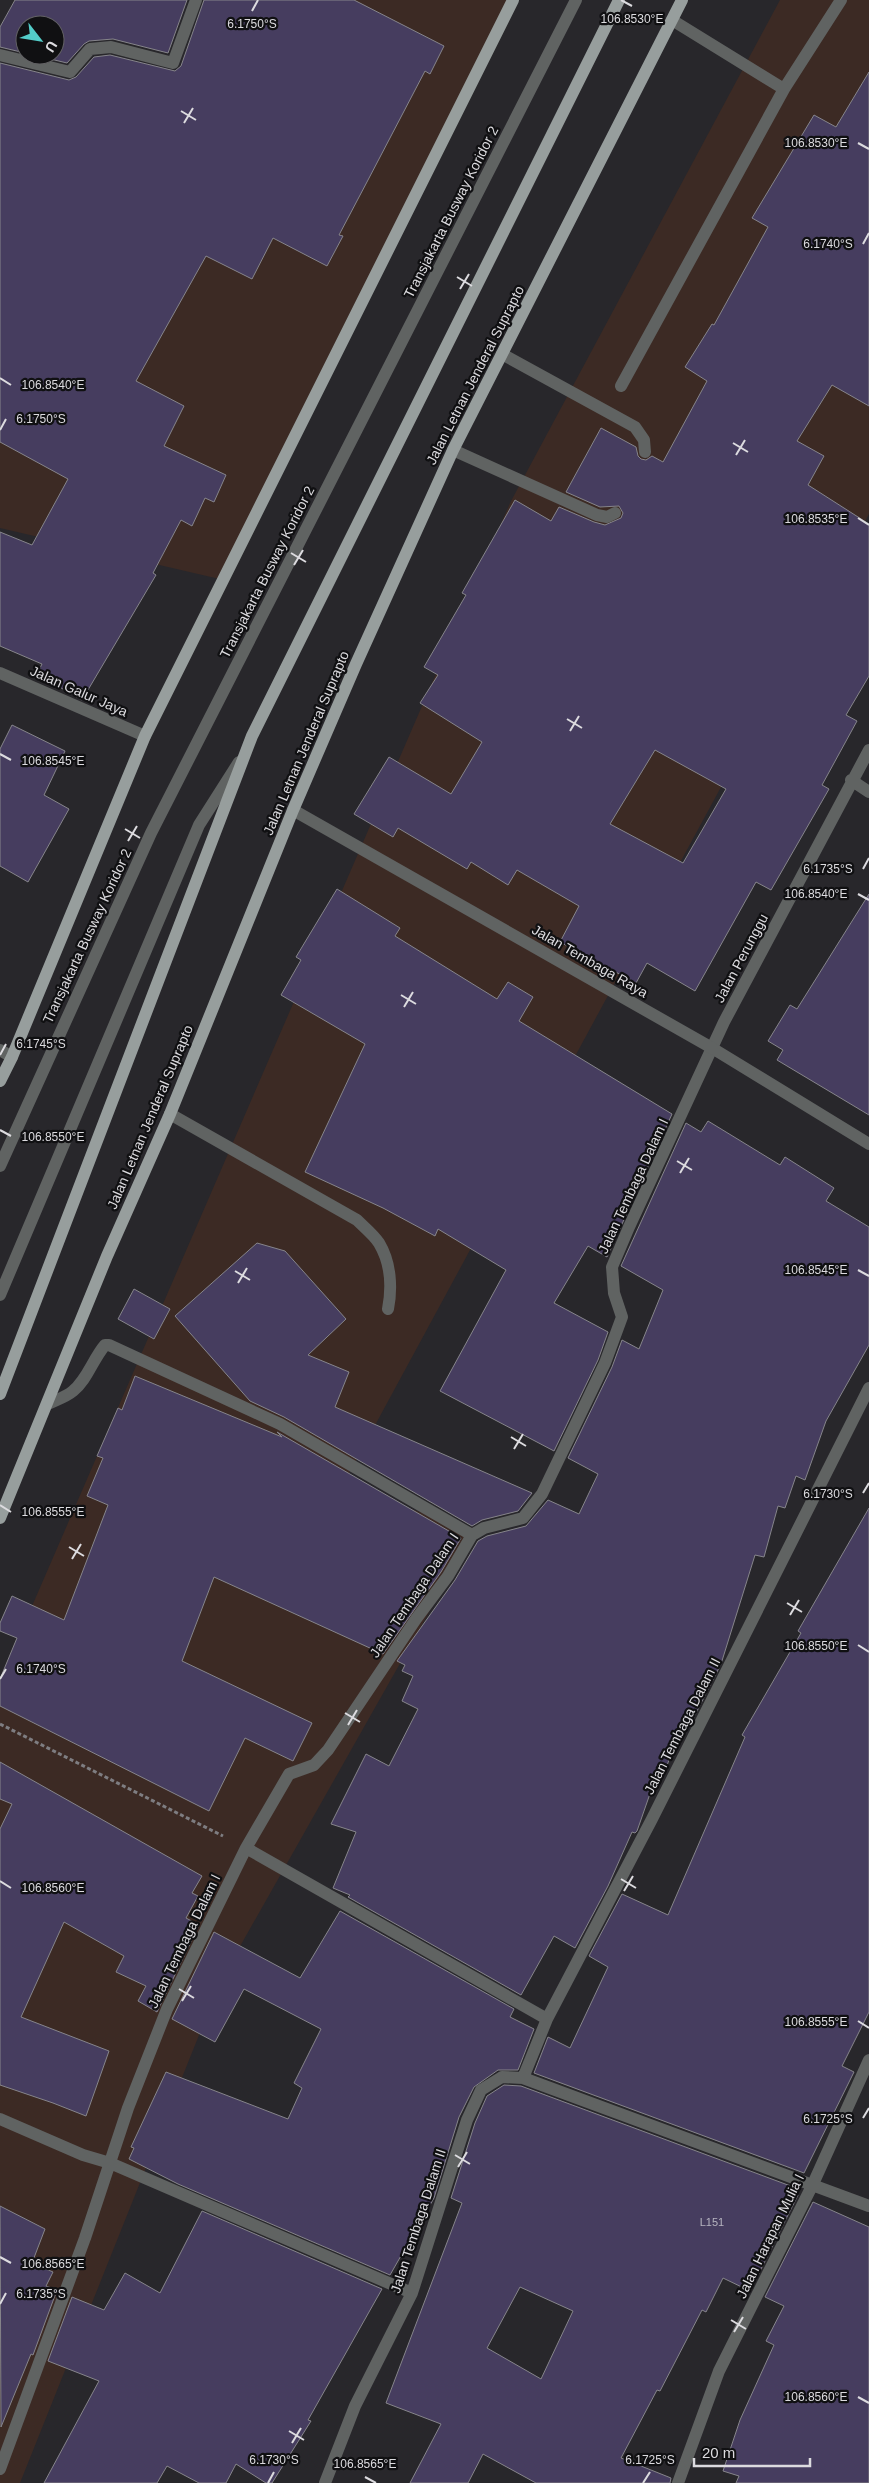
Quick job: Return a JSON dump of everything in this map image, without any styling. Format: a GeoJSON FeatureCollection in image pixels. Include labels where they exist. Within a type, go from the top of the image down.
{"type":"FeatureCollection","features":[{"type":"Feature","properties":{"kind":"main road"},"geometry":{"type":"LineString","coordinates":[[0,1081],[12,1057],[146,736],[513,0]]}},
{"type":"Feature","properties":{"kind":"main road"},"geometry":{"type":"LineString","coordinates":[[0,1394],[252,736],[619,0]]}},
{"type":"Feature","properties":{"kind":"main road","name":"Jalan Letnan Jenderal Suprapto"},"geometry":{"type":"LineString","coordinates":[[0,1518],[107,1256],[170,1114],[293,810],[356,664],[453,450],[682,0]]}},
{"type":"Feature","properties":{"kind":"street"},"geometry":{"type":"LineString","coordinates":[[0,55],[70,72],[90,49],[111,47],[172,63],[196,0]]}},
{"type":"Feature","properties":{"kind":"street","name":"Transjakarta Busway Koridor 2"},"geometry":{"type":"LineString","coordinates":[[0,1166],[151,832],[576,0]]}},
{"type":"Feature","properties":{"kind":"street"},"geometry":{"type":"LineString","coordinates":[[621,386],[784,89],[841,0]]}},
{"type":"Feature","properties":{"kind":"street"},"geometry":{"type":"LineString","coordinates":[[672,20],[784,89]]}},
{"type":"Feature","properties":{"kind":"street"},"geometry":{"type":"LineString","coordinates":[[502,354],[635,427],[644,440],[645,452]]}},
{"type":"Feature","properties":{"kind":"street"},"geometry":{"type":"LineString","coordinates":[[453,450],[597,515],[607,517],[615,513]]}},
{"type":"Feature","properties":{"kind":"street","name":"Jalan Galur Jaya"},"geometry":{"type":"LineString","coordinates":[[0,672],[146,736]]}},
{"type":"Feature","properties":{"kind":"street"},"geometry":{"type":"LineString","coordinates":[[0,1295],[200,825],[247,749]]}},
{"type":"Feature","properties":{"kind":"street","name":"Jalan Perunggu"},"geometry":{"type":"LineString","coordinates":[[712,1048],[851,780],[869,750]]}},
{"type":"Feature","properties":{"kind":"street"},"geometry":{"type":"LineString","coordinates":[[851,780],[869,792]]}},
{"type":"Feature","properties":{"kind":"street","name":"Jalan Tembaga Raya"},"geometry":{"type":"LineString","coordinates":[[293,810],[712,1048],[869,1144]]}},
{"type":"Feature","properties":{"kind":"street","name":"Jalan Tembaga Dalam I"},"geometry":{"type":"LineString","coordinates":[[0,2469],[32,2385],[128,2108],[167,2009],[246,1848],[289,1774],[314,1766],[328,1750],[416,1619],[448,1576],[472,1535],[484,1528],[523,1518],[542,1494],[605,1363],[622,1317],[614,1293],[612,1267],[712,1048]]}},
{"type":"Feature","properties":{"kind":"street"},"geometry":{"type":"LineString","coordinates":[[0,1050],[12,1057]]}},
{"type":"Feature","properties":{"kind":"street"},"geometry":{"type":"LineString","coordinates":[[170,1114],[357,1220],[379,1242],[387,1261],[391,1291],[388,1309]]}},
{"type":"Feature","properties":{"kind":"street"},"geometry":{"type":"LineString","coordinates":[[48,1404],[65,1396],[79,1385],[100,1351],[105,1345],[109,1345],[280,1424],[472,1535]]}},
{"type":"Feature","properties":{"kind":"street","name":"Jalan Tembaga Dalam II"},"geometry":{"type":"LineString","coordinates":[[523,2078],[547,2019],[652,1819],[869,1388]]}},
{"type":"Feature","properties":{"kind":"street"},"geometry":{"type":"LineString","coordinates":[[246,1848],[547,2019]]}},
{"type":"Feature","properties":{"kind":"street","name":"Jalan Harapan Mulia I"},"geometry":{"type":"LineString","coordinates":[[678,2483],[720,2371],[813,2184],[869,2060]]}},
{"type":"Feature","properties":{"kind":"street","name":"Jalan Tembaga Dalam II"},"geometry":{"type":"LineString","coordinates":[[325,2483],[355,2406],[412,2293],[467,2120],[481,2090],[502,2077],[523,2078],[869,2206]]}},
{"type":"Feature","properties":{"kind":"street"},"geometry":{"type":"LineString","coordinates":[[0,2119],[83,2155],[110,2163],[412,2293]]}},
{"type":"Feature","properties":{"kind":"path"},"geometry":{"type":"LineString","coordinates":[[0,1724],[246,1848]]}},
{"type":"Feature","properties":{"kind":"shaded area"},"geometry":{"type":"Polygon","coordinates":[[[221,0],[515,0],[224,580],[0,528],[0,173],[118,184],[221,0]]]}},
{"type":"Feature","properties":{"kind":"shaded area"},"geometry":{"type":"Polygon","coordinates":[[[780,0],[869,0],[869,514],[341,1488],[476,1529],[221,1980],[20,2483],[0,2483],[0,1680],[510,503],[780,0]]]}},
{"type":"Feature","properties":{"kind":"building"},"geometry":{"type":"Polygon","coordinates":[[[15,0],[187,0],[168,53],[113,39],[89,41],[67,63],[65,63],[65,15],[15,15],[15,51],[0,47],[0,27],[15,0]]]}},
{"type":"Feature","properties":{"kind":"building"},"geometry":{"type":"Polygon","coordinates":[[[204,0],[354,0],[444,46],[430,74],[425,71],[339,235],[343,236],[327,266],[273,238],[252,279],[206,256],[136,381],[184,406],[164,446],[226,475],[214,502],[205,498],[192,526],[181,520],[153,573],[156,575],[82,700],[37,674],[42,664],[0,646],[0,532],[32,545],[68,479],[0,442],[0,63],[69,80],[76,77],[94,57],[110,55],[175,71],[181,66],[204,0]]]}},
{"type":"Feature","properties":{"kind":"building"},"geometry":{"type":"Polygon","coordinates":[[[869,72],[869,406],[832,385],[797,441],[824,456],[808,485],[869,524],[869,676],[846,715],[857,721],[822,785],[829,789],[771,890],[756,882],[695,991],[647,963],[636,983],[560,942],[579,906],[517,870],[508,885],[471,862],[467,869],[398,828],[393,837],[354,814],[389,757],[451,794],[482,742],[420,703],[438,675],[424,667],[466,595],[462,593],[515,500],[551,521],[559,507],[605,525],[621,518],[623,513],[619,506],[600,507],[566,492],[601,428],[636,447],[638,456],[641,459],[646,460],[652,456],[663,462],[707,381],[685,367],[712,324],[714,325],[768,227],[752,218],[814,115],[836,127],[869,72]],[[655,750],[610,824],[683,863],[726,789],[655,750]]]}},
{"type":"Feature","properties":{"kind":"building"},"geometry":{"type":"Polygon","coordinates":[[[12,725],[65,751],[44,795],[69,809],[28,882],[0,866],[0,749],[12,725]]]}},
{"type":"Feature","properties":{"kind":"building"},"geometry":{"type":"Polygon","coordinates":[[[337,889],[400,928],[395,936],[497,999],[508,982],[533,997],[519,1021],[672,1114],[607,1257],[588,1246],[554,1303],[608,1332],[598,1360],[554,1451],[440,1391],[506,1270],[438,1229],[435,1236],[383,1208],[305,1172],[365,1044],[281,995],[301,960],[296,957],[337,889]]]}},
{"type":"Feature","properties":{"kind":"building"},"geometry":{"type":"Polygon","coordinates":[[[869,894],[869,1115],[777,1060],[783,1050],[768,1041],[790,1005],[797,1009],[869,894]]]}},
{"type":"Feature","properties":{"kind":"building"},"geometry":{"type":"Polygon","coordinates":[[[708,1121],[780,1165],[785,1157],[834,1188],[826,1201],[869,1227],[869,1345],[826,1421],[805,1480],[796,1476],[785,1508],[778,1506],[764,1557],[755,1555],[721,1664],[693,1719],[685,1716],[665,1771],[659,1768],[637,1831],[635,1833],[632,1832],[608,1886],[575,1948],[554,1936],[521,1995],[348,1897],[350,1895],[333,1888],[356,1832],[331,1824],[366,1754],[389,1766],[418,1709],[402,1701],[413,1676],[402,1671],[405,1665],[397,1661],[455,1580],[478,1541],[487,1536],[526,1526],[548,1500],[579,1514],[598,1474],[568,1458],[612,1367],[622,1340],[639,1349],[663,1290],[621,1266],[686,1123],[701,1132],[708,1121]]]}},
{"type":"Feature","properties":{"kind":"building"},"geometry":{"type":"Polygon","coordinates":[[[257,1243],[285,1251],[346,1319],[308,1355],[349,1372],[335,1407],[532,1493],[518,1511],[482,1520],[472,1526],[284,1417],[250,1401],[175,1316],[257,1243]]]}},
{"type":"Feature","properties":{"kind":"building"},"geometry":{"type":"Polygon","coordinates":[[[134,1289],[170,1309],[154,1339],[118,1319],[134,1289]]]}},
{"type":"Feature","properties":{"kind":"building"},"geometry":{"type":"Polygon","coordinates":[[[135,1376],[282,1437],[277,1432],[461,1538],[441,1572],[383,1654],[214,1577],[182,1661],[312,1723],[293,1761],[245,1738],[209,1811],[0,1706],[0,1679],[17,1638],[0,1631],[0,1623],[12,1596],[64,1620],[108,1505],[87,1496],[103,1458],[97,1456],[118,1408],[122,1410],[135,1376]]]}},
{"type":"Feature","properties":{"kind":"building"},"geometry":{"type":"Polygon","coordinates":[[[869,1508],[869,2012],[842,2066],[854,2072],[804,2173],[534,2073],[548,2037],[570,2048],[608,1967],[589,1956],[622,1894],[668,1915],[745,1737],[742,1735],[801,1633],[798,1631],[869,1508]]]}},
{"type":"Feature","properties":{"kind":"building"},"geometry":{"type":"Polygon","coordinates":[[[0,1762],[202,1876],[192,1893],[198,1896],[186,1918],[199,1925],[157,2012],[138,2001],[146,1986],[116,1972],[124,1956],[64,1922],[21,2017],[109,2051],[86,2116],[0,2085],[0,1829],[12,1804],[0,1799],[0,1762]]]}},
{"type":"Feature","properties":{"kind":"building"},"geometry":{"type":"Polygon","coordinates":[[[340,1911],[514,2009],[510,2017],[534,2029],[518,2070],[498,2070],[474,2087],[459,2117],[434,2198],[390,2275],[178,2184],[129,2159],[134,2148],[131,2147],[166,2072],[288,2119],[302,2088],[294,2083],[321,2029],[244,1989],[215,2042],[172,2019],[214,1932],[300,1978],[340,1911]]]}},
{"type":"Feature","properties":{"kind":"building"},"geometry":{"type":"Polygon","coordinates":[[[504,2085],[521,2086],[796,2188],[794,2193],[798,2195],[750,2291],[723,2278],[706,2312],[702,2310],[660,2391],[657,2390],[621,2458],[671,2478],[670,2483],[536,2483],[483,2454],[468,2483],[410,2483],[441,2424],[386,2403],[462,2203],[451,2198],[475,2123],[487,2096],[504,2085]],[[520,2287],[487,2348],[541,2379],[573,2311],[520,2287]]]}},
{"type":"Feature","properties":{"kind":"building"},"geometry":{"type":"Polygon","coordinates":[[[813,2202],[869,2227],[869,2483],[736,2483],[739,2476],[723,2471],[740,2420],[774,2345],[766,2341],[784,2306],[765,2297],[813,2202]]]}},
{"type":"Feature","properties":{"kind":"building"},"geometry":{"type":"Polygon","coordinates":[[[0,2206],[45,2229],[32,2263],[53,2272],[46,2286],[57,2290],[33,2355],[31,2354],[1,2427],[0,2206]]]}},
{"type":"Feature","properties":{"kind":"building"},"geometry":{"type":"Polygon","coordinates":[[[202,2211],[382,2289],[308,2420],[311,2421],[272,2483],[266,2483],[236,2464],[226,2483],[199,2483],[167,2466],[157,2483],[44,2483],[99,2381],[48,2361],[72,2297],[104,2310],[125,2273],[160,2293],[202,2211]]]}}]}
